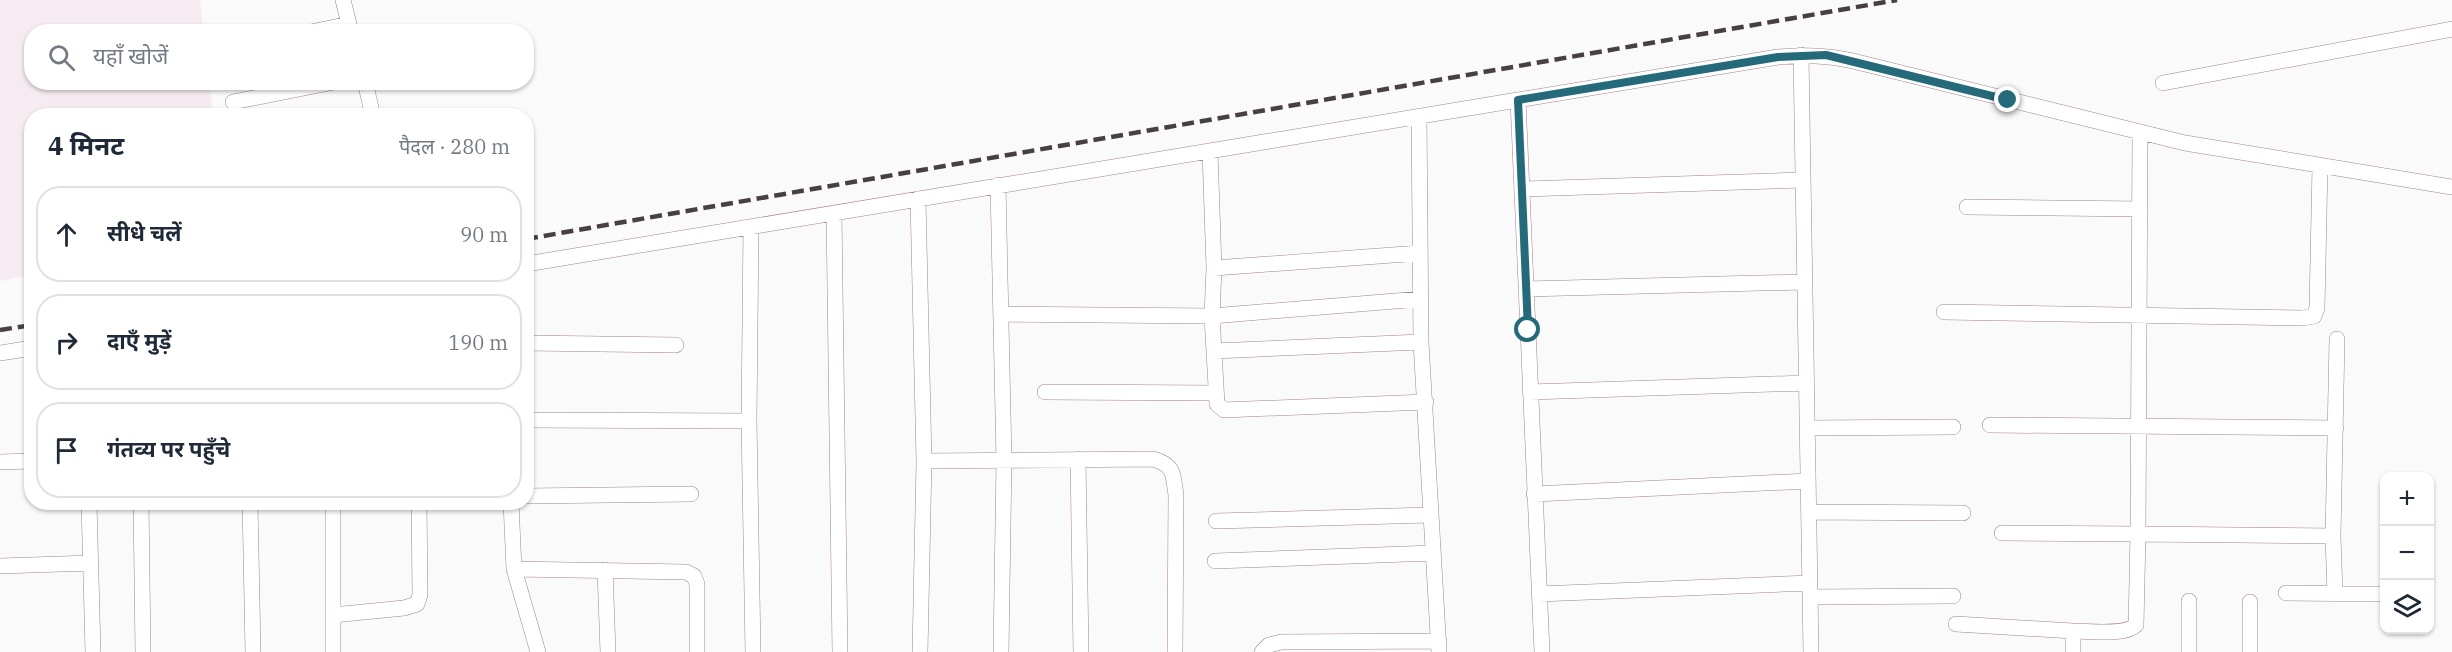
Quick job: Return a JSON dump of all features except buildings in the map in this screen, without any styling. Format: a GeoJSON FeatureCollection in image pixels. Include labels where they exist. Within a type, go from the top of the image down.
{"type":"FeatureCollection","features":[{"type":"Feature","properties":{"kind":"street"},"geometry":{"type":"LineString","coordinates":[[343,0],[349,24]]}},
{"type":"Feature","properties":{"kind":"street"},"geometry":{"type":"LineString","coordinates":[[2163,83],[2452,29]]}},
{"type":"Feature","properties":{"kind":"street"},"geometry":{"type":"LineString","coordinates":[[534,263],[1767,59],[1826,55],[2140,133],[2242,154],[2452,188]]}},
{"type":"Feature","properties":{"kind":"street"},"geometry":{"type":"LineString","coordinates":[[1801,56],[1811,652]]}},
{"type":"Feature","properties":{"kind":"street"},"geometry":{"type":"LineString","coordinates":[[232,102],[293,90]]}},
{"type":"Feature","properties":{"kind":"street"},"geometry":{"type":"LineString","coordinates":[[367,90],[372,108]]}},
{"type":"Feature","properties":{"kind":"street"},"geometry":{"type":"LineString","coordinates":[[1518,100],[1542,652]]}},
{"type":"Feature","properties":{"kind":"street"},"geometry":{"type":"LineString","coordinates":[[1262,652],[1269,645],[1281,642],[1347,647],[1439,647],[1421,342],[1419,117]]}},
{"type":"Feature","properties":{"kind":"street"},"geometry":{"type":"LineString","coordinates":[[1956,624],[2073,631],[2122,631],[2131,630],[2136,625],[2140,133]]}},
{"type":"Feature","properties":{"kind":"street"},"geometry":{"type":"LineString","coordinates":[[1210,151],[1214,268],[1212,316],[1217,404],[1224,410],[1426,402]]}},
{"type":"Feature","properties":{"kind":"street"},"geometry":{"type":"LineString","coordinates":[[1944,312],[2303,318],[2314,315],[2317,308],[2320,166]]}},
{"type":"Feature","properties":{"kind":"street"},"geometry":{"type":"LineString","coordinates":[[1522,189],[1802,180]]}},
{"type":"Feature","properties":{"kind":"street"},"geometry":{"type":"LineString","coordinates":[[998,186],[1004,460],[1001,652]]}},
{"type":"Feature","properties":{"kind":"street"},"geometry":{"type":"LineString","coordinates":[[918,199],[924,461],[920,652]]}},
{"type":"Feature","properties":{"kind":"street"},"geometry":{"type":"LineString","coordinates":[[1967,207],[2140,209]]}},
{"type":"Feature","properties":{"kind":"street"},"geometry":{"type":"LineString","coordinates":[[834,214],[840,652]]}},
{"type":"Feature","properties":{"kind":"street"},"geometry":{"type":"LineString","coordinates":[[751,227],[749,421],[753,652]]}},
{"type":"Feature","properties":{"kind":"street"},"geometry":{"type":"LineString","coordinates":[[1214,268],[1420,253]]}},
{"type":"Feature","properties":{"kind":"street"},"geometry":{"type":"LineString","coordinates":[[1526,289],[1804,282]]}},
{"type":"Feature","properties":{"kind":"street"},"geometry":{"type":"LineString","coordinates":[[1001,314],[1212,316],[1420,299]]}},
{"type":"Feature","properties":{"kind":"street"},"geometry":{"type":"LineString","coordinates":[[2336,594],[2333,536],[2337,339]]}},
{"type":"Feature","properties":{"kind":"street"},"geometry":{"type":"LineString","coordinates":[[1214,351],[1421,342]]}},
{"type":"Feature","properties":{"kind":"street"},"geometry":{"type":"LineString","coordinates":[[534,343],[676,345]]}},
{"type":"Feature","properties":{"kind":"street"},"geometry":{"type":"LineString","coordinates":[[0,353],[24,349]]}},
{"type":"Feature","properties":{"kind":"street"},"geometry":{"type":"LineString","coordinates":[[1530,392],[1806,383]]}},
{"type":"Feature","properties":{"kind":"street"},"geometry":{"type":"LineString","coordinates":[[1045,392],[1215,393]]}},
{"type":"Feature","properties":{"kind":"street"},"geometry":{"type":"LineString","coordinates":[[534,420],[749,421]]}},
{"type":"Feature","properties":{"kind":"street"},"geometry":{"type":"LineString","coordinates":[[1990,425],[2336,429]]}},
{"type":"Feature","properties":{"kind":"street"},"geometry":{"type":"LineString","coordinates":[[1807,428],[1953,427]]}},
{"type":"Feature","properties":{"kind":"street"},"geometry":{"type":"LineString","coordinates":[[1078,459],[1081,652]]}},
{"type":"Feature","properties":{"kind":"street"},"geometry":{"type":"LineString","coordinates":[[924,461],[1153,459],[1166,463],[1173,473],[1176,495],[1174,652]]}},
{"type":"Feature","properties":{"kind":"street"},"geometry":{"type":"LineString","coordinates":[[0,462],[24,461]]}},
{"type":"Feature","properties":{"kind":"street"},"geometry":{"type":"LineString","coordinates":[[1534,494],[1808,481]]}},
{"type":"Feature","properties":{"kind":"street"},"geometry":{"type":"LineString","coordinates":[[534,496],[691,494]]}},
{"type":"Feature","properties":{"kind":"street"},"geometry":{"type":"LineString","coordinates":[[89,510],[93,652]]}},
{"type":"Feature","properties":{"kind":"street"},"geometry":{"type":"LineString","coordinates":[[141,510],[143,652]]}},
{"type":"Feature","properties":{"kind":"street"},"geometry":{"type":"LineString","coordinates":[[250,510],[253,652]]}},
{"type":"Feature","properties":{"kind":"street"},"geometry":{"type":"LineString","coordinates":[[333,510],[333,652]]}},
{"type":"Feature","properties":{"kind":"street"},"geometry":{"type":"LineString","coordinates":[[333,615],[404,608],[417,604],[420,595],[419,510]]}},
{"type":"Feature","properties":{"kind":"street"},"geometry":{"type":"LineString","coordinates":[[511,510],[514,569],[538,652]]}},
{"type":"Feature","properties":{"kind":"street"},"geometry":{"type":"LineString","coordinates":[[1809,512],[1963,513]]}},
{"type":"Feature","properties":{"kind":"street"},"geometry":{"type":"LineString","coordinates":[[1216,521],[1431,515]]}},
{"type":"Feature","properties":{"kind":"street"},"geometry":{"type":"LineString","coordinates":[[2002,533],[2333,536]]}},
{"type":"Feature","properties":{"kind":"street"},"geometry":{"type":"LineString","coordinates":[[1215,561],[1433,553]]}},
{"type":"Feature","properties":{"kind":"street"},"geometry":{"type":"LineString","coordinates":[[0,566],[91,563]]}},
{"type":"Feature","properties":{"kind":"street"},"geometry":{"type":"LineString","coordinates":[[514,569],[686,572],[694,576],[697,584],[697,652]]}},
{"type":"Feature","properties":{"kind":"street"},"geometry":{"type":"LineString","coordinates":[[604,570],[608,652]]}},
{"type":"Feature","properties":{"kind":"street"},"geometry":{"type":"LineString","coordinates":[[1539,594],[1810,590],[1953,596]]}},
{"type":"Feature","properties":{"kind":"street"},"geometry":{"type":"LineString","coordinates":[[2286,593],[2380,594]]}},
{"type":"Feature","properties":{"kind":"street"},"geometry":{"type":"LineString","coordinates":[[2189,601],[2189,652]]}},
{"type":"Feature","properties":{"kind":"street"},"geometry":{"type":"LineString","coordinates":[[2250,602],[2250,652]]}},
{"type":"Feature","properties":{"kind":"street"},"geometry":{"type":"LineString","coordinates":[[2073,631],[2073,652]]}},
{"type":"Feature","properties":{"kind":"shaded area"},"geometry":{"type":"Polygon","coordinates":[[[0,0],[200,0],[202,24],[24,24],[24,90],[210,90],[212,108],[24,108],[24,276],[0,281],[0,0]]]}},
{"type":"Feature","properties":{"kind":"railway"},"geometry":{"type":"LineString","coordinates":[[534,238],[1897,0]]}},
{"type":"Feature","properties":{"kind":"railway"},"geometry":{"type":"LineString","coordinates":[[0,330],[24,326]]}},
{"type":"Feature","properties":{"kind":"route"},"geometry":{"type":"LineString","coordinates":[[1528,330],[1518,100],[1778,57],[1826,55],[2008,100]]}}]}
